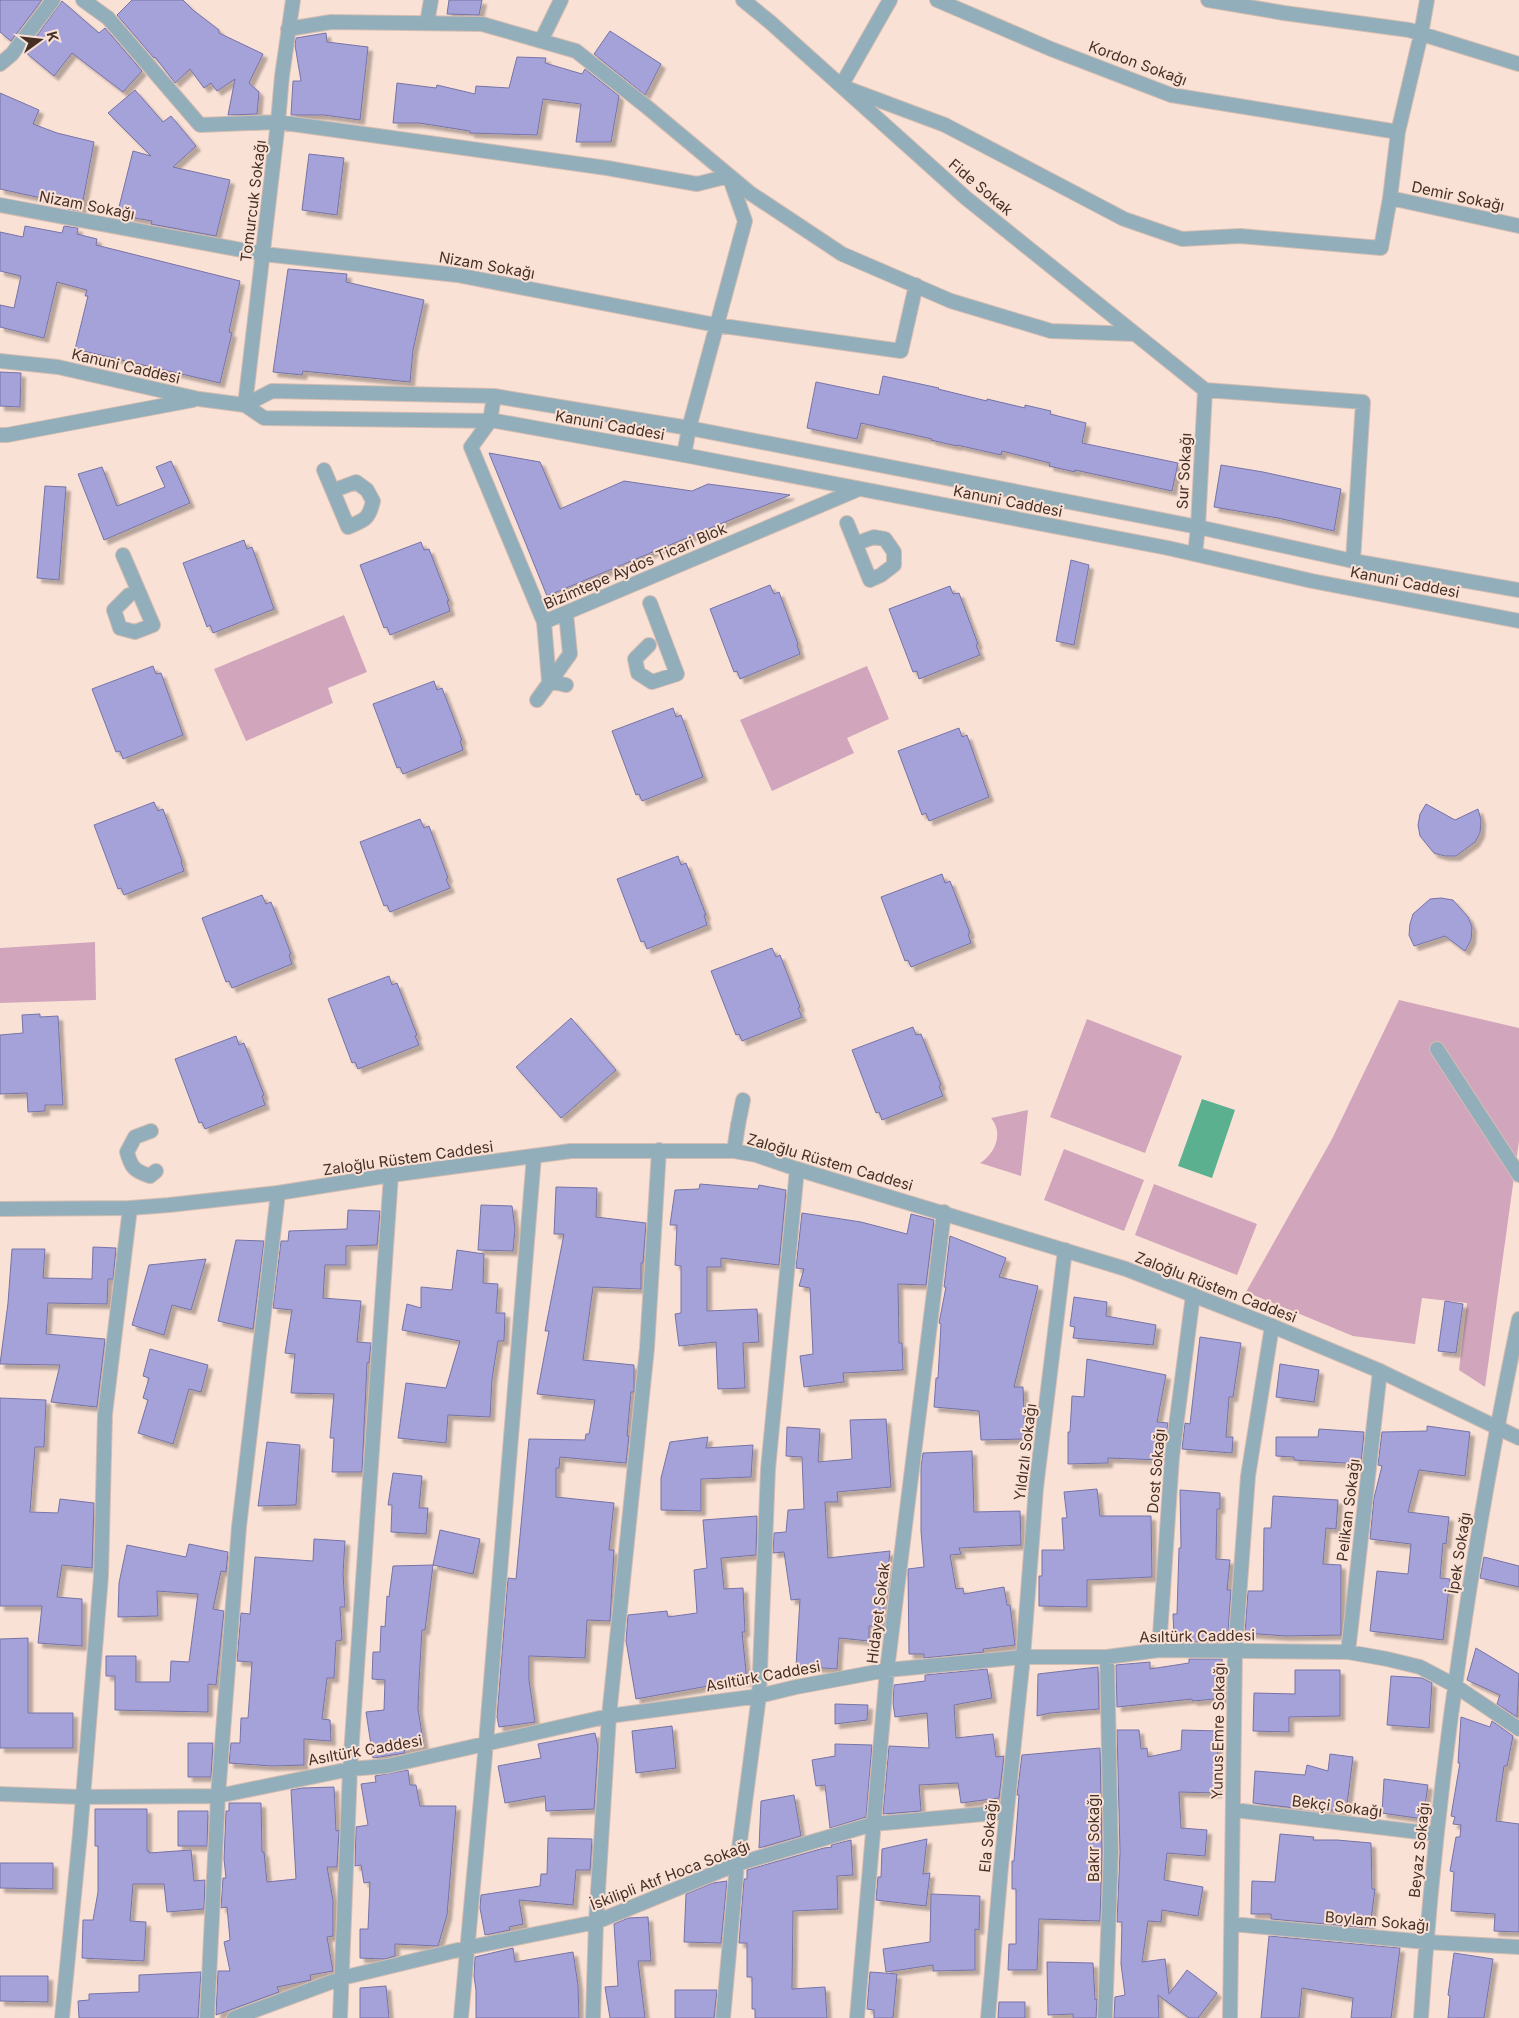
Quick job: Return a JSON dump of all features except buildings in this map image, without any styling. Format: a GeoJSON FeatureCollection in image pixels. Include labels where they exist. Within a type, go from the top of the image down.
{"type":"FeatureCollection","features":[{"type":"Feature","properties":{"kind":"street"},"geometry":{"type":"LineString","coordinates":[[0,64],[12,54],[53,0]]}},
{"type":"Feature","properties":{"kind":"street"},"geometry":{"type":"LineString","coordinates":[[84,0],[108,18],[200,125],[278,122],[607,168],[697,184],[729,176]]}},
{"type":"Feature","properties":{"kind":"street","name":"Tomurcuk Sokağı"},"geometry":{"type":"LineString","coordinates":[[245,405],[288,29],[293,0]]}},
{"type":"Feature","properties":{"kind":"street"},"geometry":{"type":"LineString","coordinates":[[427,24],[431,0]]}},
{"type":"Feature","properties":{"kind":"street"},"geometry":{"type":"LineString","coordinates":[[541,41],[562,0]]}},
{"type":"Feature","properties":{"kind":"street","name":"Fide Sokak"},"geometry":{"type":"LineString","coordinates":[[744,0],[966,198],[1205,390]]}},
{"type":"Feature","properties":{"kind":"street"},"geometry":{"type":"LineString","coordinates":[[890,0],[841,86],[945,125],[1124,219],[1182,239],[1240,236],[1381,248],[1390,198],[1398,132],[1427,0]]}},
{"type":"Feature","properties":{"kind":"street","name":"Kordon Sokağı"},"geometry":{"type":"LineString","coordinates":[[937,0],[1051,49],[1171,95],[1398,132]]}},
{"type":"Feature","properties":{"kind":"street"},"geometry":{"type":"LineString","coordinates":[[1208,0],[1232,2],[1409,30],[1519,64]]}},
{"type":"Feature","properties":{"kind":"street"},"geometry":{"type":"LineString","coordinates":[[288,29],[331,22],[482,24],[576,51],[647,106],[750,194],[842,254],[951,301],[1051,331],[1135,334]]}},
{"type":"Feature","properties":{"kind":"street"},"geometry":{"type":"LineString","coordinates":[[684,455],[689,428],[745,221],[729,176]]}},
{"type":"Feature","properties":{"kind":"street","name":"Demir Sokağı"},"geometry":{"type":"LineString","coordinates":[[1390,198],[1519,226]]}},
{"type":"Feature","properties":{"kind":"street","name":"Nizam Sokağı"},"geometry":{"type":"LineString","coordinates":[[0,205],[263,254],[457,275],[716,325],[901,351],[916,286]]}},
{"type":"Feature","properties":{"kind":"street","name":"Kanuni Caddesi"},"geometry":{"type":"LineString","coordinates":[[0,361],[58,368],[199,399],[245,405],[264,418],[490,421],[684,455],[1195,554],[1312,581],[1519,621]]}},
{"type":"Feature","properties":{"kind":"street"},"geometry":{"type":"LineString","coordinates":[[1205,390],[1363,402],[1353,562]]}},
{"type":"Feature","properties":{"kind":"street","name":"Sur Sokağı"},"geometry":{"type":"LineString","coordinates":[[1195,554],[1205,390]]}},
{"type":"Feature","properties":{"kind":"street","name":"Kanuni Caddesi"},"geometry":{"type":"LineString","coordinates":[[245,405],[272,391],[494,396],[689,428],[1198,527],[1353,562],[1519,590]]}},
{"type":"Feature","properties":{"kind":"street"},"geometry":{"type":"LineString","coordinates":[[490,421],[494,396]]}},
{"type":"Feature","properties":{"kind":"street"},"geometry":{"type":"LineString","coordinates":[[0,435],[199,399]]}},
{"type":"Feature","properties":{"kind":"street","name":"Bizimtepe Aydos Ticari Blok"},"geometry":{"type":"LineString","coordinates":[[490,421],[471,447],[544,622],[859,489]]}},
{"type":"Feature","properties":{"kind":"street"},"geometry":{"type":"LineString","coordinates":[[324,470],[348,527],[370,514],[373,501],[367,490],[356,482],[340,488]]}},
{"type":"Feature","properties":{"kind":"street"},"geometry":{"type":"LineString","coordinates":[[846,523],[870,580],[881,575],[894,565],[894,552],[885,539],[874,537],[863,541]]}},
{"type":"Feature","properties":{"kind":"street"},"geometry":{"type":"LineString","coordinates":[[123,555],[153,625],[134,632],[120,628],[114,610],[129,595]]}},
{"type":"Feature","properties":{"kind":"street"},"geometry":{"type":"LineString","coordinates":[[650,603],[677,674],[652,682],[638,673],[635,659],[650,645]]}},
{"type":"Feature","properties":{"kind":"street"},"geometry":{"type":"LineString","coordinates":[[537,700],[570,654],[566,613]]}},
{"type":"Feature","properties":{"kind":"street"},"geometry":{"type":"LineString","coordinates":[[544,622],[550,681]]}},
{"type":"Feature","properties":{"kind":"street"},"geometry":{"type":"LineString","coordinates":[[550,681],[566,685]]}},
{"type":"Feature","properties":{"kind":"street"},"geometry":{"type":"LineString","coordinates":[[1437,1049],[1519,1175]]}},
{"type":"Feature","properties":{"kind":"street"},"geometry":{"type":"LineString","coordinates":[[734,1151],[743,1100]]}},
{"type":"Feature","properties":{"kind":"street"},"geometry":{"type":"LineString","coordinates":[[151,1131],[135,1136],[127,1152],[130,1165],[140,1173],[150,1176],[156,1171]]}},
{"type":"Feature","properties":{"kind":"street"},"geometry":{"type":"LineString","coordinates":[[593,2018],[596,1922],[609,1716],[647,1348],[659,1150]]}},
{"type":"Feature","properties":{"kind":"street","name":"Zaloğlu Rüstem Caddesi"},"geometry":{"type":"LineString","coordinates":[[0,1209],[130,1208],[278,1193],[571,1151],[734,1151],[756,1155],[1126,1269],[1272,1326],[1380,1371],[1519,1438]]}},
{"type":"Feature","properties":{"kind":"street"},"geometry":{"type":"LineString","coordinates":[[460,2018],[486,1743],[534,1156]]}},
{"type":"Feature","properties":{"kind":"street"},"geometry":{"type":"LineString","coordinates":[[723,2018],[738,1864],[759,1696],[768,1469],[798,1169]]}},
{"type":"Feature","properties":{"kind":"street"},"geometry":{"type":"LineString","coordinates":[[340,2018],[350,1769],[391,1176]]}},
{"type":"Feature","properties":{"kind":"street"},"geometry":{"type":"LineString","coordinates":[[207,2018],[218,1796],[239,1527],[278,1193]]}},
{"type":"Feature","properties":{"kind":"street"},"geometry":{"type":"LineString","coordinates":[[62,2018],[80,1834],[101,1576],[105,1414],[130,1208]]}},
{"type":"Feature","properties":{"kind":"street","name":"Hidayet Sokak"},"geometry":{"type":"LineString","coordinates":[[857,2018],[887,1670],[944,1212]]}},
{"type":"Feature","properties":{"kind":"street","name":"Yıldızlı Sokağı"},"geometry":{"type":"LineString","coordinates":[[1023,1657],[1036,1488],[1065,1250]]}},
{"type":"Feature","properties":{"kind":"street","name":"Dost Sokağı"},"geometry":{"type":"LineString","coordinates":[[1159,1650],[1172,1457],[1193,1295]]}},
{"type":"Feature","properties":{"kind":"street","name":"İpek Sokağı"},"geometry":{"type":"LineString","coordinates":[[1454,1685],[1497,1427],[1519,1319]]}},
{"type":"Feature","properties":{"kind":"street","name":"Yunus Emre Sokağı"},"geometry":{"type":"LineString","coordinates":[[1230,2018],[1235,1652],[1248,1476],[1272,1326]]}},
{"type":"Feature","properties":{"kind":"street","name":"Pelikan Sokağı"},"geometry":{"type":"LineString","coordinates":[[1348,1652],[1380,1371]]}},
{"type":"Feature","properties":{"kind":"street","name":"Asıltürk Caddesi"},"geometry":{"type":"LineString","coordinates":[[0,1794],[82,1797],[218,1796],[350,1769],[387,1766],[609,1716],[759,1696],[887,1670],[1023,1657],[1108,1657],[1159,1650],[1348,1652],[1420,1666],[1454,1685],[1519,1730]]}},
{"type":"Feature","properties":{"kind":"street","name":"Ela Sokağı"},"geometry":{"type":"LineString","coordinates":[[988,2018],[1006,1812],[1023,1657]]}},
{"type":"Feature","properties":{"kind":"street","name":"Bakır Sokağı"},"geometry":{"type":"LineString","coordinates":[[1105,2018],[1111,1852],[1108,1657]]}},
{"type":"Feature","properties":{"kind":"street","name":"Beyaz Sokağı"},"geometry":{"type":"LineString","coordinates":[[1422,2018],[1426,1942],[1436,1834],[1454,1685]]}},
{"type":"Feature","properties":{"kind":"street","name":"Bekçi Sokağı"},"geometry":{"type":"LineString","coordinates":[[1234,1810],[1436,1834]]}},
{"type":"Feature","properties":{"kind":"street","name":"İskilipli Atıf Hoca Sokağı"},"geometry":{"type":"LineString","coordinates":[[234,2018],[342,1978],[466,1948],[596,1922],[738,1864],[873,1824],[1006,1812]]}},
{"type":"Feature","properties":{"kind":"street","name":"Boylam Sokağı"},"geometry":{"type":"LineString","coordinates":[[1232,1924],[1426,1942],[1519,1947]]}},
{"type":"Feature","properties":{"kind":"shaded area"},"geometry":{"type":"Polygon","coordinates":[[[344,615],[367,672],[328,688],[333,703],[246,741],[214,669],[344,615]]]}},
{"type":"Feature","properties":{"kind":"shaded area"},"geometry":{"type":"Polygon","coordinates":[[[867,666],[889,719],[847,738],[854,753],[772,791],[740,720],[867,666]]]}},
{"type":"Feature","properties":{"kind":"shaded area"},"geometry":{"type":"Polygon","coordinates":[[[95,942],[96,1000],[0,1003],[0,948],[95,942]]]}},
{"type":"Feature","properties":{"kind":"shaded area"},"geometry":{"type":"Polygon","coordinates":[[[1399,1000],[1519,1028],[1519,1141],[1485,1387],[1459,1370],[1467,1303],[1422,1298],[1415,1344],[1353,1336],[1246,1292],[1332,1139],[1399,1000]]]}},
{"type":"Feature","properties":{"kind":"shaded area"},"geometry":{"type":"Polygon","coordinates":[[[1087,1019],[1182,1056],[1145,1153],[1050,1117],[1087,1019]]]}},
{"type":"Feature","properties":{"kind":"shaded area"},"geometry":{"type":"Polygon","coordinates":[[[1202,1099],[1235,1110],[1212,1178],[1178,1166],[1202,1099]]]}},
{"type":"Feature","properties":{"kind":"shaded area"},"geometry":{"type":"Polygon","coordinates":[[[1028,1110],[1021,1176],[980,1163],[994,1149],[996,1143],[997,1130],[991,1118],[1028,1110]]]}},
{"type":"Feature","properties":{"kind":"shaded area"},"geometry":{"type":"Polygon","coordinates":[[[1064,1149],[1144,1180],[1124,1231],[1044,1200],[1064,1149]]]}},
{"type":"Feature","properties":{"kind":"shaded area"},"geometry":{"type":"Polygon","coordinates":[[[1154,1184],[1257,1224],[1237,1275],[1135,1235],[1154,1184]]]}}]}
